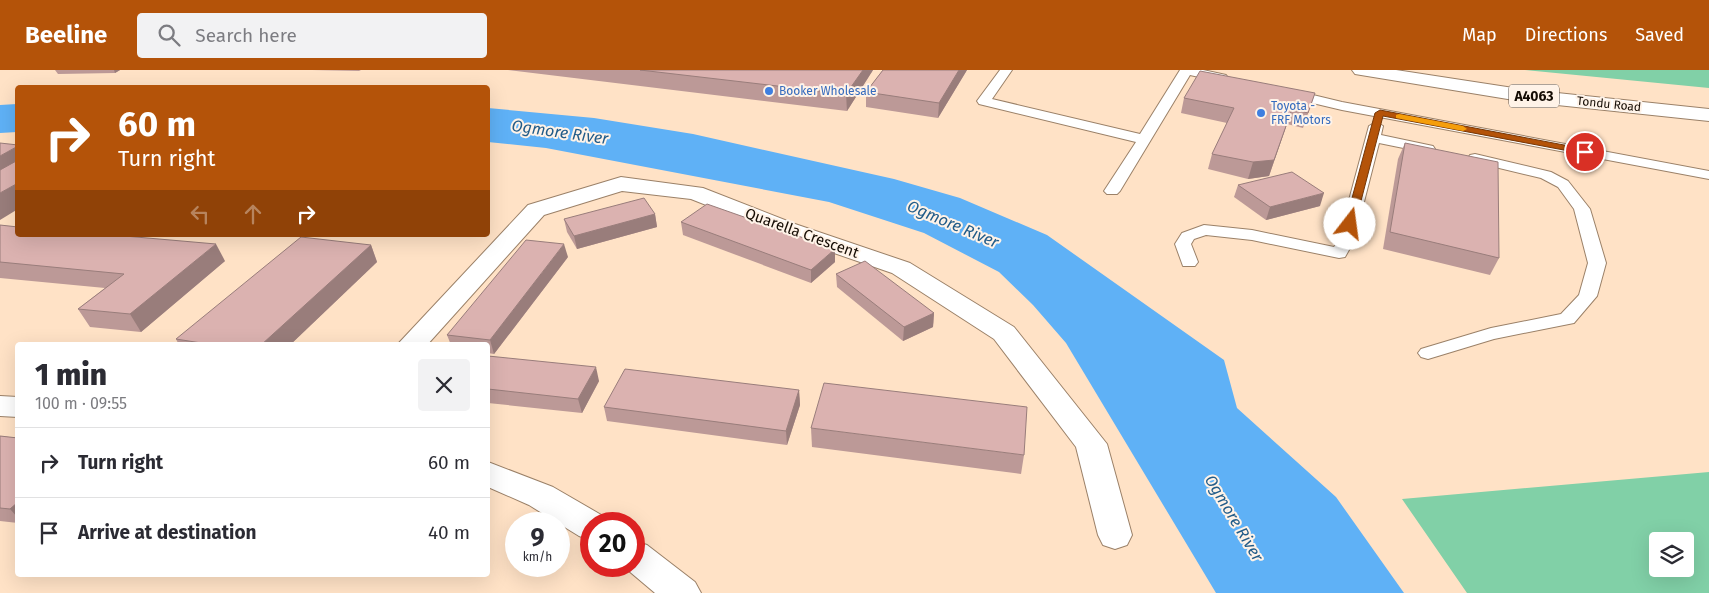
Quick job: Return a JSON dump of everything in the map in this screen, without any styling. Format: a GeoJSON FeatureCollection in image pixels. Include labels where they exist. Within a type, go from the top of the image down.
{"type":"FeatureCollection","features":[{"type":"Feature","properties":{"kind":"street","name":"Tondu Road"},"geometry":{"type":"LineString","coordinates":[[1361,70],[1520,95],[1709,115]]}},
{"type":"Feature","properties":{"kind":"street","name":"Tondu Road"},"geometry":{"type":"LineString","coordinates":[[1455,70],[1709,101]]}},
{"type":"Feature","properties":{"kind":"street","name":"Quarella Crescent"},"geometry":{"type":"LineString","coordinates":[[414,342],[536,210],[621,184],[695,193],[787,230],[901,268],[1004,333],[1090,444],[1115,534]]}},
{"type":"Feature","properties":{"kind":"street"},"geometry":{"type":"LineString","coordinates":[[0,406],[15,408]]}},
{"type":"Feature","properties":{"kind":"street"},"geometry":{"type":"LineString","coordinates":[[490,475],[541,496],[580,519]]}},
{"type":"Feature","properties":{"kind":"street"},"geometry":{"type":"LineString","coordinates":[[645,564],[682,593]]}},
{"type":"Feature","properties":{"kind":"lane"},"geometry":{"type":"LineString","coordinates":[[1006,70],[984,101],[1142,140]]}},
{"type":"Feature","properties":{"kind":"lane"},"geometry":{"type":"LineString","coordinates":[[1112,191],[1187,70],[1236,81]]}},
{"type":"Feature","properties":{"kind":"lane"},"geometry":{"type":"LineString","coordinates":[[1274,90],[1380,113],[1709,175]]}},
{"type":"Feature","properties":{"kind":"lane"},"geometry":{"type":"LineString","coordinates":[[1189,262],[1183,244],[1188,236],[1204,230],[1252,236],[1339,253],[1346,241],[1380,113]]}},
{"type":"Feature","properties":{"kind":"lane"},"geometry":{"type":"LineString","coordinates":[[1373,138],[1440,151]]}},
{"type":"Feature","properties":{"kind":"lane"},"geometry":{"type":"LineString","coordinates":[[1428,353],[1491,334],[1567,319],[1588,296],[1597,263],[1582,209],[1563,184],[1546,174],[1459,155]]}},
{"type":"Feature","properties":{"kind":"green space"},"geometry":{"type":"Polygon","coordinates":[[[1525,70],[1709,70],[1709,88],[1525,70]]]}},
{"type":"Feature","properties":{"kind":"green space"},"geometry":{"type":"Polygon","coordinates":[[[1709,472],[1709,593],[1467,593],[1402,499],[1709,472]]]}},
{"type":"Feature","properties":{"kind":"water"},"geometry":{"type":"Polygon","coordinates":[[[15,104],[15,132],[0,133],[0,105],[15,104]]]}},
{"type":"Feature","properties":{"kind":"water","name":"Ogmore River"},"geometry":{"type":"Polygon","coordinates":[[[490,108],[594,118],[693,134],[894,179],[960,198],[1047,235],[1224,360],[1237,408],[1336,497],[1404,593],[1216,593],[1066,343],[1033,305],[999,272],[924,233],[829,202],[546,148],[490,142],[490,108]]]}},
{"type":"Feature","properties":{"kind":"building"},"geometry":{"type":"Polygon","coordinates":[[[640,70],[863,70],[846,94],[640,70]]]}},
{"type":"Feature","properties":{"kind":"building"},"geometry":{"type":"Polygon","coordinates":[[[883,70],[959,70],[939,103],[866,92],[883,70]]]}},
{"type":"Feature","properties":{"kind":"building"},"geometry":{"type":"Polygon","coordinates":[[[1200,71],[1315,93],[1308,113],[1292,109],[1274,160],[1253,162],[1212,154],[1234,108],[1184,98],[1200,71]]]}},
{"type":"Feature","properties":{"kind":"building"},"geometry":{"type":"Polygon","coordinates":[[[0,143],[15,145],[15,148],[0,156],[0,143]]]}},
{"type":"Feature","properties":{"kind":"building"},"geometry":{"type":"Polygon","coordinates":[[[1405,143],[1498,162],[1499,258],[1390,232],[1405,143]]]}},
{"type":"Feature","properties":{"kind":"building"},"geometry":{"type":"Polygon","coordinates":[[[15,162],[15,185],[0,193],[0,170],[15,162]]]}},
{"type":"Feature","properties":{"kind":"building"},"geometry":{"type":"Polygon","coordinates":[[[1292,172],[1324,193],[1270,207],[1238,185],[1292,172]]]}},
{"type":"Feature","properties":{"kind":"building"},"geometry":{"type":"Polygon","coordinates":[[[644,198],[655,214],[574,236],[564,219],[644,198]]]}},
{"type":"Feature","properties":{"kind":"building"},"geometry":{"type":"Polygon","coordinates":[[[707,204],[835,249],[811,270],[681,222],[707,204]]]}},
{"type":"Feature","properties":{"kind":"building"},"geometry":{"type":"Polygon","coordinates":[[[0,225],[15,227],[15,237],[136,237],[216,244],[130,314],[78,309],[124,274],[0,262],[0,225]]]}},
{"type":"Feature","properties":{"kind":"building"},"geometry":{"type":"Polygon","coordinates":[[[301,237],[371,245],[264,342],[195,342],[176,339],[301,237]]]}},
{"type":"Feature","properties":{"kind":"building"},"geometry":{"type":"Polygon","coordinates":[[[526,240],[564,244],[490,340],[447,335],[526,240]]]}},
{"type":"Feature","properties":{"kind":"building"},"geometry":{"type":"Polygon","coordinates":[[[865,261],[934,313],[904,327],[836,274],[865,261]]]}},
{"type":"Feature","properties":{"kind":"building"},"geometry":{"type":"Polygon","coordinates":[[[490,356],[596,367],[578,399],[490,389],[490,356]]]}},
{"type":"Feature","properties":{"kind":"building"},"geometry":{"type":"Polygon","coordinates":[[[625,369],[799,390],[786,431],[604,407],[625,369]]]}},
{"type":"Feature","properties":{"kind":"building"},"geometry":{"type":"Polygon","coordinates":[[[824,383],[1027,407],[1024,455],[811,428],[824,383]]]}},
{"type":"Feature","properties":{"kind":"building"},"geometry":{"type":"Polygon","coordinates":[[[0,436],[15,438],[15,505],[10,509],[0,508],[0,436]]]}},
{"type":"Feature","properties":{"kind":"slow traffic"},"geometry":{"type":"LineString","coordinates":[[1399,116],[1463,129]]}},
{"type":"Feature","properties":{"kind":"place","name":"Booker Wholesale"},"geometry":{"type":"Point","coordinates":[769,91]}},
{"type":"Feature","properties":{"kind":"place","name":"Toyota - FRF Motors"},"geometry":{"type":"Point","coordinates":[1261,113]}},
{"type":"Feature","properties":{"kind":"route"},"geometry":{"type":"LineString","coordinates":[[1350,224],[1380,113],[1585,152]]}}]}
